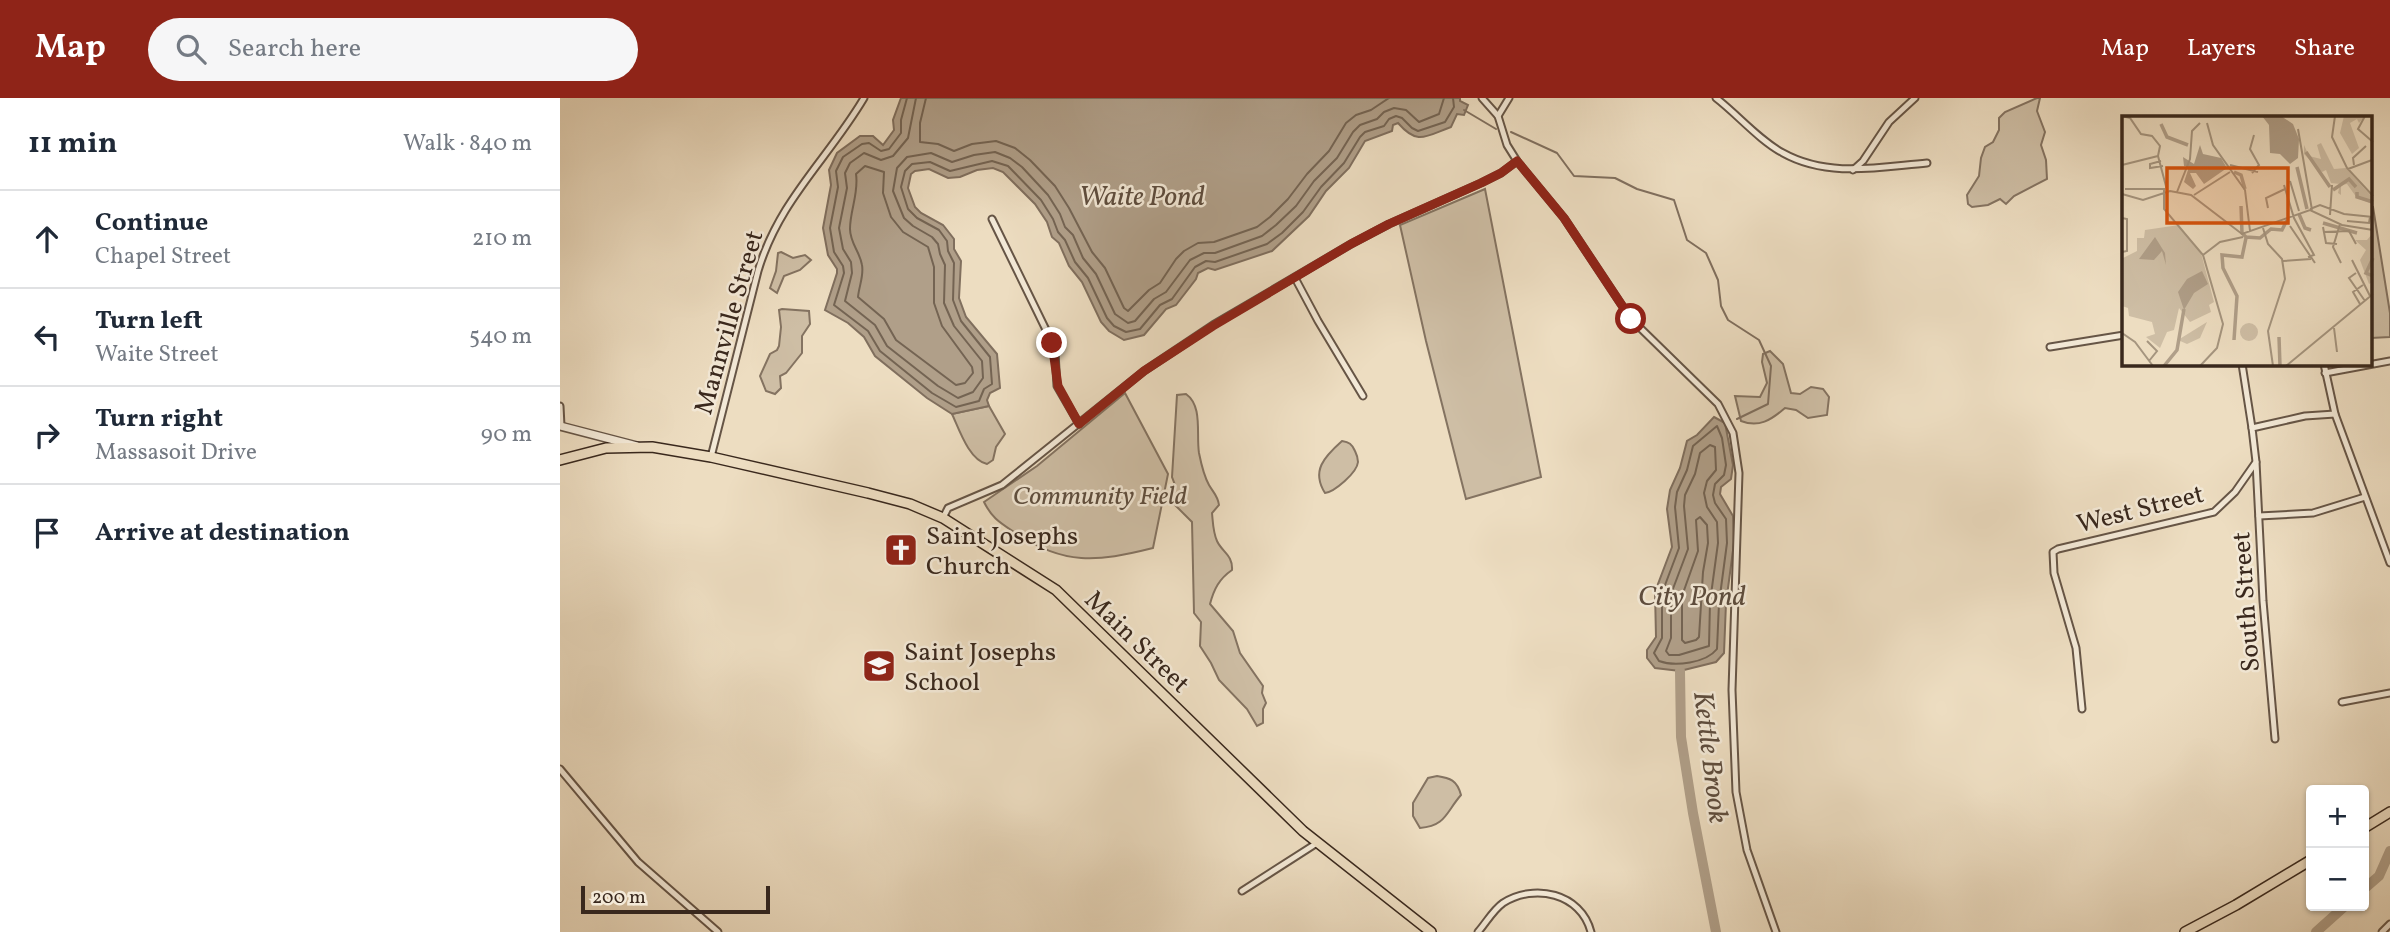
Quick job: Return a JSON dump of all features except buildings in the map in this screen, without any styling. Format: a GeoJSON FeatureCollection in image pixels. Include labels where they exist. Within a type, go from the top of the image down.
{"type":"FeatureCollection","features":[{"type":"Feature","properties":{"kind":"highway","name":"Main Street"},"geometry":{"type":"LineString","coordinates":[[639,446],[711,457],[868,493],[910,504],[943,517],[1056,590],[1317,843],[1431,932]]}},
{"type":"Feature","properties":{"kind":"highway"},"geometry":{"type":"LineString","coordinates":[[560,460],[597,449],[639,446]]}},
{"type":"Feature","properties":{"kind":"highway"},"geometry":{"type":"LineString","coordinates":[[2369,825],[2390,812]]}},
{"type":"Feature","properties":{"kind":"highway"},"geometry":{"type":"LineString","coordinates":[[2185,932],[2306,863]]}},
{"type":"Feature","properties":{"kind":"street","name":"Mannville Street"},"geometry":{"type":"LineString","coordinates":[[711,457],[768,241],[797,191],[864,98]]}},
{"type":"Feature","properties":{"kind":"street"},"geometry":{"type":"LineString","coordinates":[[1482,98],[1498,116],[1507,145],[1517,161],[1564,218],[1631,319],[1718,404],[1731,425],[1739,473],[1732,690],[1736,792],[1747,850],[1776,932]]}},
{"type":"Feature","properties":{"kind":"street"},"geometry":{"type":"LineString","coordinates":[[1498,116],[1509,98]]}},
{"type":"Feature","properties":{"kind":"street"},"geometry":{"type":"LineString","coordinates":[[1716,98],[1783,153],[1822,166],[1850,170],[1927,163]]}},
{"type":"Feature","properties":{"kind":"street"},"geometry":{"type":"LineString","coordinates":[[1850,170],[1860,166],[1889,122],[1916,98]]}},
{"type":"Feature","properties":{"kind":"street"},"geometry":{"type":"LineString","coordinates":[[943,517],[948,508],[1002,485],[1179,346],[1369,234],[1491,178],[1517,161]]}},
{"type":"Feature","properties":{"kind":"street"},"geometry":{"type":"LineString","coordinates":[[992,219],[1050,338],[1055,353],[1058,386],[1079,424]]}},
{"type":"Feature","properties":{"kind":"street"},"geometry":{"type":"LineString","coordinates":[[1296,278],[1318,321],[1363,396]]}},
{"type":"Feature","properties":{"kind":"street"},"geometry":{"type":"LineString","coordinates":[[2050,347],[2122,335]]}},
{"type":"Feature","properties":{"kind":"street"},"geometry":{"type":"LineString","coordinates":[[2372,364],[2390,360]]}},
{"type":"Feature","properties":{"kind":"street"},"geometry":{"type":"LineString","coordinates":[[2242,366],[2256,462]]}},
{"type":"Feature","properties":{"kind":"street"},"geometry":{"type":"LineString","coordinates":[[2324,366],[2335,414],[2390,563]]}},
{"type":"Feature","properties":{"kind":"street"},"geometry":{"type":"LineString","coordinates":[[2325,373],[2360,366]]}},
{"type":"Feature","properties":{"kind":"street"},"geometry":{"type":"LineString","coordinates":[[560,407],[561,426]]}},
{"type":"Feature","properties":{"kind":"street"},"geometry":{"type":"LineString","coordinates":[[2252,428],[2305,416],[2335,414]]}},
{"type":"Feature","properties":{"kind":"street","name":"Main Street"},"geometry":{"type":"LineString","coordinates":[[561,426],[639,446]]}},
{"type":"Feature","properties":{"kind":"street","name":"South Street"},"geometry":{"type":"LineString","coordinates":[[2256,462],[2275,738]]}},
{"type":"Feature","properties":{"kind":"street","name":"West Street"},"geometry":{"type":"LineString","coordinates":[[2082,709],[2076,648],[2054,573],[2053,552],[2214,512],[2235,492],[2256,462]]}},
{"type":"Feature","properties":{"kind":"street"},"geometry":{"type":"LineString","coordinates":[[2259,516],[2313,513],[2365,497]]}},
{"type":"Feature","properties":{"kind":"street"},"geometry":{"type":"LineString","coordinates":[[2342,702],[2390,693]]}},
{"type":"Feature","properties":{"kind":"street"},"geometry":{"type":"LineString","coordinates":[[560,769],[638,862],[718,932]]}},
{"type":"Feature","properties":{"kind":"street"},"geometry":{"type":"LineString","coordinates":[[1242,891],[1317,843]]}},
{"type":"Feature","properties":{"kind":"street"},"geometry":{"type":"LineString","coordinates":[[1478,932],[1499,905],[1514,896],[1541,891],[1568,901],[1585,918],[1591,932]]}},
{"type":"Feature","properties":{"kind":"street"},"geometry":{"type":"LineString","coordinates":[[2382,932],[2390,924]]}},
{"type":"Feature","properties":{"kind":"green space"},"geometry":{"type":"Polygon","coordinates":[[[2040,98],[2037,111],[2045,132],[2041,145],[2046,160],[2047,179],[2014,196],[2006,204],[2000,199],[1988,205],[1972,207],[1968,204],[1967,195],[1979,176],[1985,147],[1993,142],[1999,130],[1999,118],[2005,112],[2040,98]]]}},
{"type":"Feature","properties":{"kind":"green space"},"geometry":{"type":"Polygon","coordinates":[[[1485,189],[1541,477],[1466,499],[1400,225],[1485,189]]]}},
{"type":"Feature","properties":{"kind":"green space"},"geometry":{"type":"Polygon","coordinates":[[[2372,207],[2390,313],[2390,337],[2372,338],[2372,207]]]}},
{"type":"Feature","properties":{"kind":"green space"},"geometry":{"type":"Polygon","coordinates":[[[778,253],[793,258],[805,255],[811,260],[800,270],[784,276],[777,293],[770,288],[778,253]]]}},
{"type":"Feature","properties":{"kind":"green space"},"geometry":{"type":"Polygon","coordinates":[[[779,310],[809,311],[810,324],[802,336],[802,353],[786,373],[780,376],[781,388],[775,394],[766,391],[760,376],[770,354],[779,346],[779,310]]]}},
{"type":"Feature","properties":{"kind":"green space"},"geometry":{"type":"Polygon","coordinates":[[[1770,351],[1783,364],[1791,393],[1800,394],[1811,387],[1823,389],[1829,397],[1827,415],[1808,418],[1796,410],[1785,408],[1764,422],[1754,424],[1741,421],[1735,396],[1760,397],[1767,383],[1763,354],[1770,351]]]}},
{"type":"Feature","properties":{"kind":"green space","name":"Community Field"},"geometry":{"type":"Polygon","coordinates":[[[1125,393],[1168,474],[1153,548],[1098,558],[1065,556],[1032,543],[993,516],[984,502],[1037,466],[1125,393]]]}},
{"type":"Feature","properties":{"kind":"green space"},"geometry":{"type":"Polygon","coordinates":[[[1186,394],[1195,406],[1199,453],[1207,481],[1219,505],[1212,513],[1215,534],[1232,565],[1232,570],[1218,585],[1210,604],[1233,631],[1240,653],[1263,686],[1262,693],[1266,703],[1263,723],[1257,726],[1247,709],[1219,680],[1200,646],[1201,622],[1194,613],[1192,522],[1174,504],[1175,485],[1172,477],[1177,395],[1186,394]]]}},
{"type":"Feature","properties":{"kind":"green space"},"geometry":{"type":"Polygon","coordinates":[[[989,406],[1005,434],[996,447],[993,460],[987,464],[975,457],[970,450],[952,414],[989,406]]]}},
{"type":"Feature","properties":{"kind":"green space"},"geometry":{"type":"Polygon","coordinates":[[[1342,441],[1354,449],[1357,466],[1344,481],[1325,493],[1319,471],[1325,459],[1342,441]]]}},
{"type":"Feature","properties":{"kind":"green space"},"geometry":{"type":"Polygon","coordinates":[[[1437,776],[1452,781],[1461,795],[1445,817],[1429,827],[1420,828],[1413,816],[1413,803],[1428,778],[1437,776]]]}},
{"type":"Feature","properties":{"kind":"water","name":"Waite Pond"},"geometry":{"type":"Polygon","coordinates":[[[901,98],[1460,98],[1460,101],[1468,105],[1464,115],[1457,114],[1451,127],[1429,136],[1411,135],[1398,123],[1393,125],[1392,131],[1365,141],[1349,168],[1326,191],[1309,216],[1272,251],[1198,273],[1176,305],[1166,309],[1144,335],[1124,340],[1109,331],[1101,322],[1082,282],[1069,266],[1059,243],[1052,237],[1047,222],[1035,204],[1003,172],[993,168],[948,178],[929,169],[915,171],[911,174],[908,188],[915,207],[943,225],[954,239],[954,249],[961,261],[959,298],[966,317],[997,354],[1000,388],[990,393],[987,400],[989,406],[952,414],[927,398],[875,356],[864,337],[848,323],[825,310],[837,273],[828,255],[823,228],[831,185],[829,170],[837,153],[860,136],[873,136],[883,145],[894,130],[893,120],[901,98]]]}},
{"type":"Feature","properties":{"kind":"water","name":"City Pond"},"geometry":{"type":"Polygon","coordinates":[[[1714,417],[1725,423],[1733,465],[1731,479],[1721,487],[1720,494],[1733,516],[1734,543],[1726,603],[1724,653],[1716,662],[1680,671],[1655,668],[1647,658],[1647,650],[1656,637],[1655,592],[1672,547],[1667,509],[1670,490],[1680,468],[1687,441],[1697,435],[1714,417]]]}},
{"type":"Feature","properties":{"kind":"waterway","name":"Kettle Brook"},"geometry":{"type":"LineString","coordinates":[[1464,110],[1496,129]]}},
{"type":"Feature","properties":{"kind":"waterway","name":"Kettle Brook"},"geometry":{"type":"LineString","coordinates":[[1511,132],[1557,153],[1574,176],[1615,178],[1637,189],[1674,200],[1687,240],[1706,253],[1718,280],[1721,306],[1728,320],[1759,340],[1771,366],[1768,404],[1737,419]]}},
{"type":"Feature","properties":{"kind":"waterway","name":"Kettle Brook"},"geometry":{"type":"LineString","coordinates":[[1680,671],[1681,737],[1716,932]]}},
{"type":"Feature","properties":{"kind":"waterway","name":"Kettle Brook"},"geometry":{"type":"LineString","coordinates":[[2369,885],[2379,876],[2390,851]]}},
{"type":"Feature","properties":{"kind":"waterway","name":"Kettle Brook"},"geometry":{"type":"LineString","coordinates":[[2316,932],[2339,911]]}},
{"type":"Feature","properties":{"kind":"place","name":"Saint Josephs Church"},"geometry":{"type":"Point","coordinates":[901,550]}},
{"type":"Feature","properties":{"kind":"place","name":"Saint Josephs School"},"geometry":{"type":"Point","coordinates":[879,666]}},
{"type":"Feature","properties":{"kind":"route"},"geometry":{"type":"LineString","coordinates":[[1052,343],[1058,386],[1079,424],[1179,346],[1351,244],[1501,173],[1517,161],[1564,218],[1631,319]]}}]}
